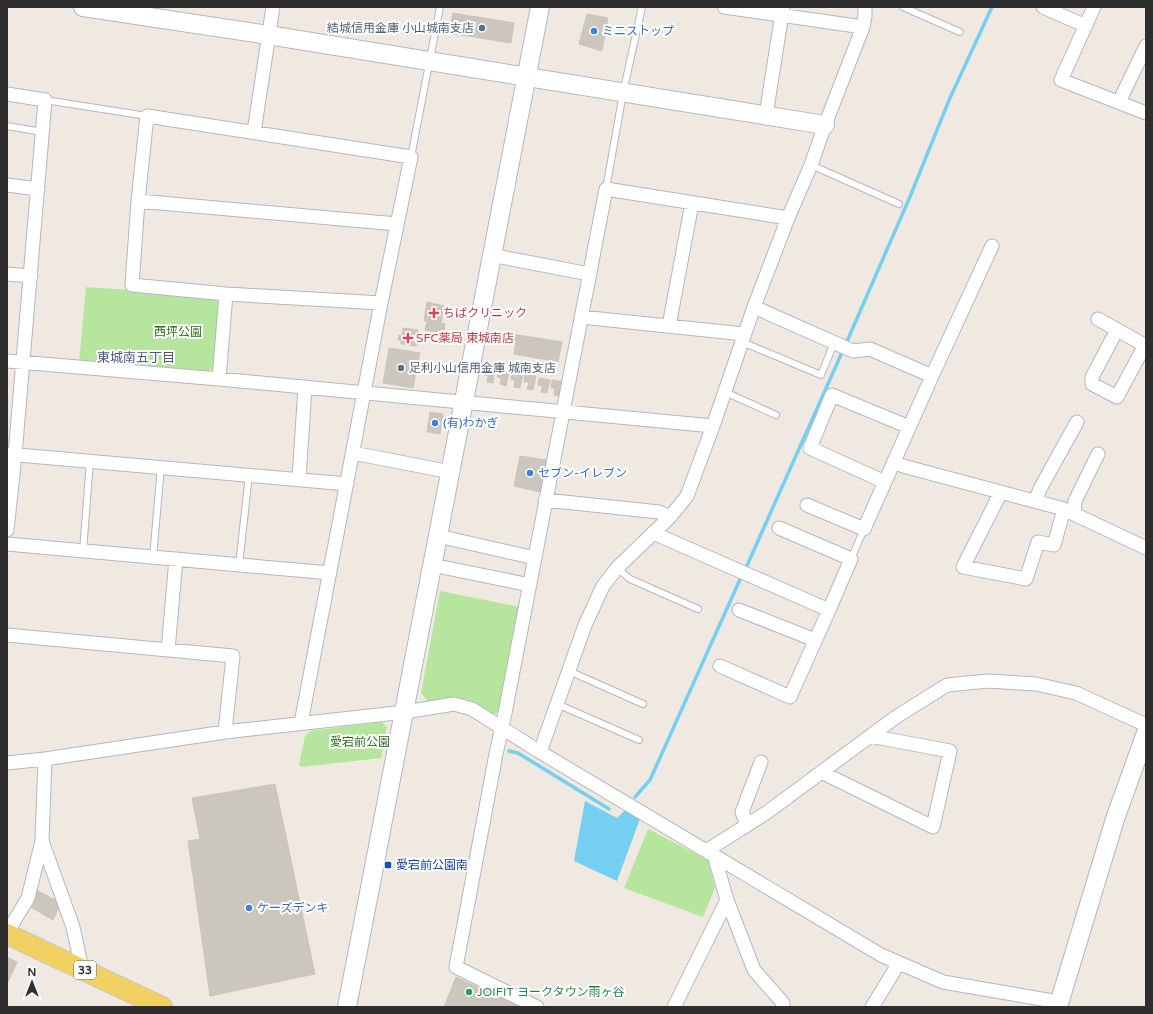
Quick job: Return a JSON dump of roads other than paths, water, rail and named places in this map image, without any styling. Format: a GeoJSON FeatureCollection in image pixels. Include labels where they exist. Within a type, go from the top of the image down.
{"type":"FeatureCollection","features":[{"type":"Feature","properties":{"kind":"main road","name":"33"},"geometry":{"type":"LineString","coordinates":[[7,934],[162,1007]]}},
{"type":"Feature","properties":{"kind":"street"},"geometry":{"type":"LineString","coordinates":[[83,7],[268,35],[824,125]]}},
{"type":"Feature","properties":{"kind":"street"},"geometry":{"type":"LineString","coordinates":[[254,132],[273,7]]}},
{"type":"Feature","properties":{"kind":"street"},"geometry":{"type":"LineString","coordinates":[[347,1007],[540,7]]}},
{"type":"Feature","properties":{"kind":"street"},"geometry":{"type":"LineString","coordinates":[[724,7],[782,11],[863,27]]}},
{"type":"Feature","properties":{"kind":"street"},"geometry":{"type":"LineString","coordinates":[[540,752],[585,625],[603,586],[617,568],[670,517],[687,496],[754,307],[788,218],[811,165],[824,125],[863,27],[866,16],[866,7]]}},
{"type":"Feature","properties":{"kind":"street"},"geometry":{"type":"LineString","coordinates":[[1043,7],[1086,26]]}},
{"type":"Feature","properties":{"kind":"street"},"geometry":{"type":"LineString","coordinates":[[1094,7],[1061,80],[1146,113]]}},
{"type":"Feature","properties":{"kind":"street"},"geometry":{"type":"LineString","coordinates":[[766,115],[782,11]]}},
{"type":"Feature","properties":{"kind":"street"},"geometry":{"type":"LineString","coordinates":[[1119,102],[1146,46]]}},
{"type":"Feature","properties":{"kind":"street"},"geometry":{"type":"LineString","coordinates":[[7,94],[45,100],[22,363],[11,454],[7,530]]}},
{"type":"Feature","properties":{"kind":"street"},"geometry":{"type":"LineString","coordinates":[[301,723],[381,303],[411,157],[147,116],[138,201],[132,285],[226,294],[381,303]]}},
{"type":"Feature","properties":{"kind":"street"},"geometry":{"type":"LineString","coordinates":[[7,185],[38,189]]}},
{"type":"Feature","properties":{"kind":"street"},"geometry":{"type":"LineString","coordinates":[[537,1007],[456,967],[496,754],[530,586],[545,500],[564,411],[580,317],[606,189],[788,218]]}},
{"type":"Feature","properties":{"kind":"street"},"geometry":{"type":"LineString","coordinates":[[138,201],[397,224]]}},
{"type":"Feature","properties":{"kind":"street"},"geometry":{"type":"LineString","coordinates":[[668,326],[692,203]]}},
{"type":"Feature","properties":{"kind":"street"},"geometry":{"type":"LineString","coordinates":[[807,505],[864,529],[992,246]]}},
{"type":"Feature","properties":{"kind":"street"},"geometry":{"type":"LineString","coordinates":[[491,255],[589,274]]}},
{"type":"Feature","properties":{"kind":"street"},"geometry":{"type":"LineString","coordinates":[[7,274],[30,276]]}},
{"type":"Feature","properties":{"kind":"street"},"geometry":{"type":"LineString","coordinates":[[220,379],[226,294]]}},
{"type":"Feature","properties":{"kind":"street"},"geometry":{"type":"LineString","coordinates":[[754,307],[852,351],[870,349],[932,376]]}},
{"type":"Feature","properties":{"kind":"street"},"geometry":{"type":"LineString","coordinates":[[580,317],[668,326],[743,338]]}},
{"type":"Feature","properties":{"kind":"street"},"geometry":{"type":"LineString","coordinates":[[1098,319],[1145,346],[1117,397],[1092,384],[1092,377],[1117,330]]}},
{"type":"Feature","properties":{"kind":"street"},"geometry":{"type":"LineString","coordinates":[[7,361],[365,392],[713,426]]}},
{"type":"Feature","properties":{"kind":"street"},"geometry":{"type":"LineString","coordinates":[[299,479],[305,387]]}},
{"type":"Feature","properties":{"kind":"street"},"geometry":{"type":"LineString","coordinates":[[885,482],[810,448],[832,395],[909,427]]}},
{"type":"Feature","properties":{"kind":"street"},"geometry":{"type":"LineString","coordinates":[[1035,501],[1076,422]]}},
{"type":"Feature","properties":{"kind":"street"},"geometry":{"type":"LineString","coordinates":[[353,453],[451,472]]}},
{"type":"Feature","properties":{"kind":"street"},"geometry":{"type":"LineString","coordinates":[[11,454],[347,484]]}},
{"type":"Feature","properties":{"kind":"street"},"geometry":{"type":"LineString","coordinates":[[1001,492],[963,567],[1026,579],[1038,542],[1054,546],[1069,511],[1098,454]]}},
{"type":"Feature","properties":{"kind":"street"},"geometry":{"type":"LineString","coordinates":[[894,461],[903,466],[1069,511],[1146,548]]}},
{"type":"Feature","properties":{"kind":"street"},"geometry":{"type":"LineString","coordinates":[[545,500],[659,512],[670,517]]}},
{"type":"Feature","properties":{"kind":"street"},"geometry":{"type":"LineString","coordinates":[[720,666],[790,697],[851,559],[779,528]]}},
{"type":"Feature","properties":{"kind":"street"},"geometry":{"type":"LineString","coordinates":[[653,533],[829,610]]}},
{"type":"Feature","properties":{"kind":"street"},"geometry":{"type":"LineString","coordinates":[[438,536],[535,558]]}},
{"type":"Feature","properties":{"kind":"street"},"geometry":{"type":"LineString","coordinates":[[7,544],[330,573]]}},
{"type":"Feature","properties":{"kind":"street"},"geometry":{"type":"LineString","coordinates":[[168,650],[176,560]]}},
{"type":"Feature","properties":{"kind":"street"},"geometry":{"type":"LineString","coordinates":[[432,565],[530,586]]}},
{"type":"Feature","properties":{"kind":"street"},"geometry":{"type":"LineString","coordinates":[[739,610],[815,640]]}},
{"type":"Feature","properties":{"kind":"street"},"geometry":{"type":"LineString","coordinates":[[7,635],[233,656],[224,732]]}},
{"type":"Feature","properties":{"kind":"street"},"geometry":{"type":"LineString","coordinates":[[710,853],[896,717],[947,685],[988,681],[1036,684],[1076,693],[1146,725]]}},
{"type":"Feature","properties":{"kind":"street"},"geometry":{"type":"LineString","coordinates":[[7,763],[45,759],[224,732],[405,712],[454,704],[472,709],[540,752],[881,954],[943,982],[1058,1005],[1115,820],[1146,733]]}},
{"type":"Feature","properties":{"kind":"street"},"geometry":{"type":"LineString","coordinates":[[821,772],[933,827],[950,751],[870,736]]}},
{"type":"Feature","properties":{"kind":"street"},"geometry":{"type":"LineString","coordinates":[[7,934],[28,898],[42,841],[45,759]]}},
{"type":"Feature","properties":{"kind":"street"},"geometry":{"type":"LineString","coordinates":[[747,825],[742,812],[760,762]]}},
{"type":"Feature","properties":{"kind":"street"},"geometry":{"type":"LineString","coordinates":[[42,841],[73,927],[82,969]]}},
{"type":"Feature","properties":{"kind":"street"},"geometry":{"type":"LineString","coordinates":[[710,853],[754,970],[783,1003],[783,1007]]}},
{"type":"Feature","properties":{"kind":"street"},"geometry":{"type":"LineString","coordinates":[[674,1007],[727,900]]}},
{"type":"Feature","properties":{"kind":"street"},"geometry":{"type":"LineString","coordinates":[[872,1007],[899,962]]}},
{"type":"Feature","properties":{"kind":"lane"},"geometry":{"type":"LineString","coordinates":[[411,157],[440,7]]}},
{"type":"Feature","properties":{"kind":"lane"},"geometry":{"type":"LineString","coordinates":[[606,189],[623,93],[642,7]]}},
{"type":"Feature","properties":{"kind":"lane"},"geometry":{"type":"LineString","coordinates":[[902,7],[960,32]]}},
{"type":"Feature","properties":{"kind":"lane"},"geometry":{"type":"LineString","coordinates":[[45,100],[147,116]]}},
{"type":"Feature","properties":{"kind":"lane"},"geometry":{"type":"LineString","coordinates":[[7,126],[43,132]]}},
{"type":"Feature","properties":{"kind":"lane"},"geometry":{"type":"LineString","coordinates":[[811,165],[899,204]]}},
{"type":"Feature","properties":{"kind":"lane"},"geometry":{"type":"LineString","coordinates":[[743,338],[821,375],[834,343]]}},
{"type":"Feature","properties":{"kind":"lane"},"geometry":{"type":"LineString","coordinates":[[725,392],[776,415]]}},
{"type":"Feature","properties":{"kind":"lane"},"geometry":{"type":"LineString","coordinates":[[83,551],[90,461]]}},
{"type":"Feature","properties":{"kind":"lane"},"geometry":{"type":"LineString","coordinates":[[153,558],[161,467]]}},
{"type":"Feature","properties":{"kind":"lane"},"geometry":{"type":"LineString","coordinates":[[239,565],[249,475]]}},
{"type":"Feature","properties":{"kind":"lane"},"geometry":{"type":"LineString","coordinates":[[851,559],[864,529]]}},
{"type":"Feature","properties":{"kind":"lane"},"geometry":{"type":"LineString","coordinates":[[617,568],[630,579],[698,609]]}},
{"type":"Feature","properties":{"kind":"lane"},"geometry":{"type":"LineString","coordinates":[[569,672],[643,704]]}},
{"type":"Feature","properties":{"kind":"lane"},"geometry":{"type":"LineString","coordinates":[[557,704],[639,740]]}},
{"type":"Feature","properties":{"kind":"water"},"geometry":{"type":"Polygon","coordinates":[[[585,801],[617,818],[628,807],[641,816],[617,881],[574,861],[585,801]]]}},
{"type":"Feature","properties":{"kind":"waterway"},"geometry":{"type":"LineString","coordinates":[[745,570],[909,199],[950,98],[992,7]]}},
{"type":"Feature","properties":{"kind":"waterway"},"geometry":{"type":"LineString","coordinates":[[635,797],[650,780],[742,575]]}},
{"type":"Feature","properties":{"kind":"waterway"},"geometry":{"type":"LineString","coordinates":[[509,751],[518,753],[609,809]]}},
{"type":"Feature","properties":{"kind":"place","name":"結城信用金庫 小山城南支店"},"geometry":{"type":"Point","coordinates":[482,28]}},
{"type":"Feature","properties":{"kind":"place","name":"ミニストップ"},"geometry":{"type":"Point","coordinates":[594,31]}},
{"type":"Feature","properties":{"kind":"place","name":"ちばクリニック"},"geometry":{"type":"Point","coordinates":[434,313]}},
{"type":"Feature","properties":{"kind":"place","name":"SFC薬局 東城南店"},"geometry":{"type":"Point","coordinates":[408,338]}},
{"type":"Feature","properties":{"kind":"place","name":"足利小山信用金庫 城南支店"},"geometry":{"type":"Point","coordinates":[401,368]}},
{"type":"Feature","properties":{"kind":"place","name":"(有)わかぎ"},"geometry":{"type":"Point","coordinates":[435,423]}},
{"type":"Feature","properties":{"kind":"place","name":"セブン-イレブン"},"geometry":{"type":"Point","coordinates":[530,473]}},
{"type":"Feature","properties":{"kind":"place","name":"愛宕前公園南"},"geometry":{"type":"Point","coordinates":[388,865]}},
{"type":"Feature","properties":{"kind":"place","name":"ケーズデンキ"},"geometry":{"type":"Point","coordinates":[249,908]}},
{"type":"Feature","properties":{"kind":"place","name":"JOIFIT ヨークタウン雨ヶ谷"},"geometry":{"type":"Point","coordinates":[469,992]}},
{"type":"Feature","properties":{"kind":"district","name":"東城南五丁目"},"geometry":{"type":"Point","coordinates":[136,358]}},
{"type":"Feature","properties":{"kind":"park label","name":"西坪公園"},"geometry":{"type":"Point","coordinates":[178,332]}},
{"type":"Feature","properties":{"kind":"park label","name":"愛宕前公園"},"geometry":{"type":"Point","coordinates":[360,742]}}]}
